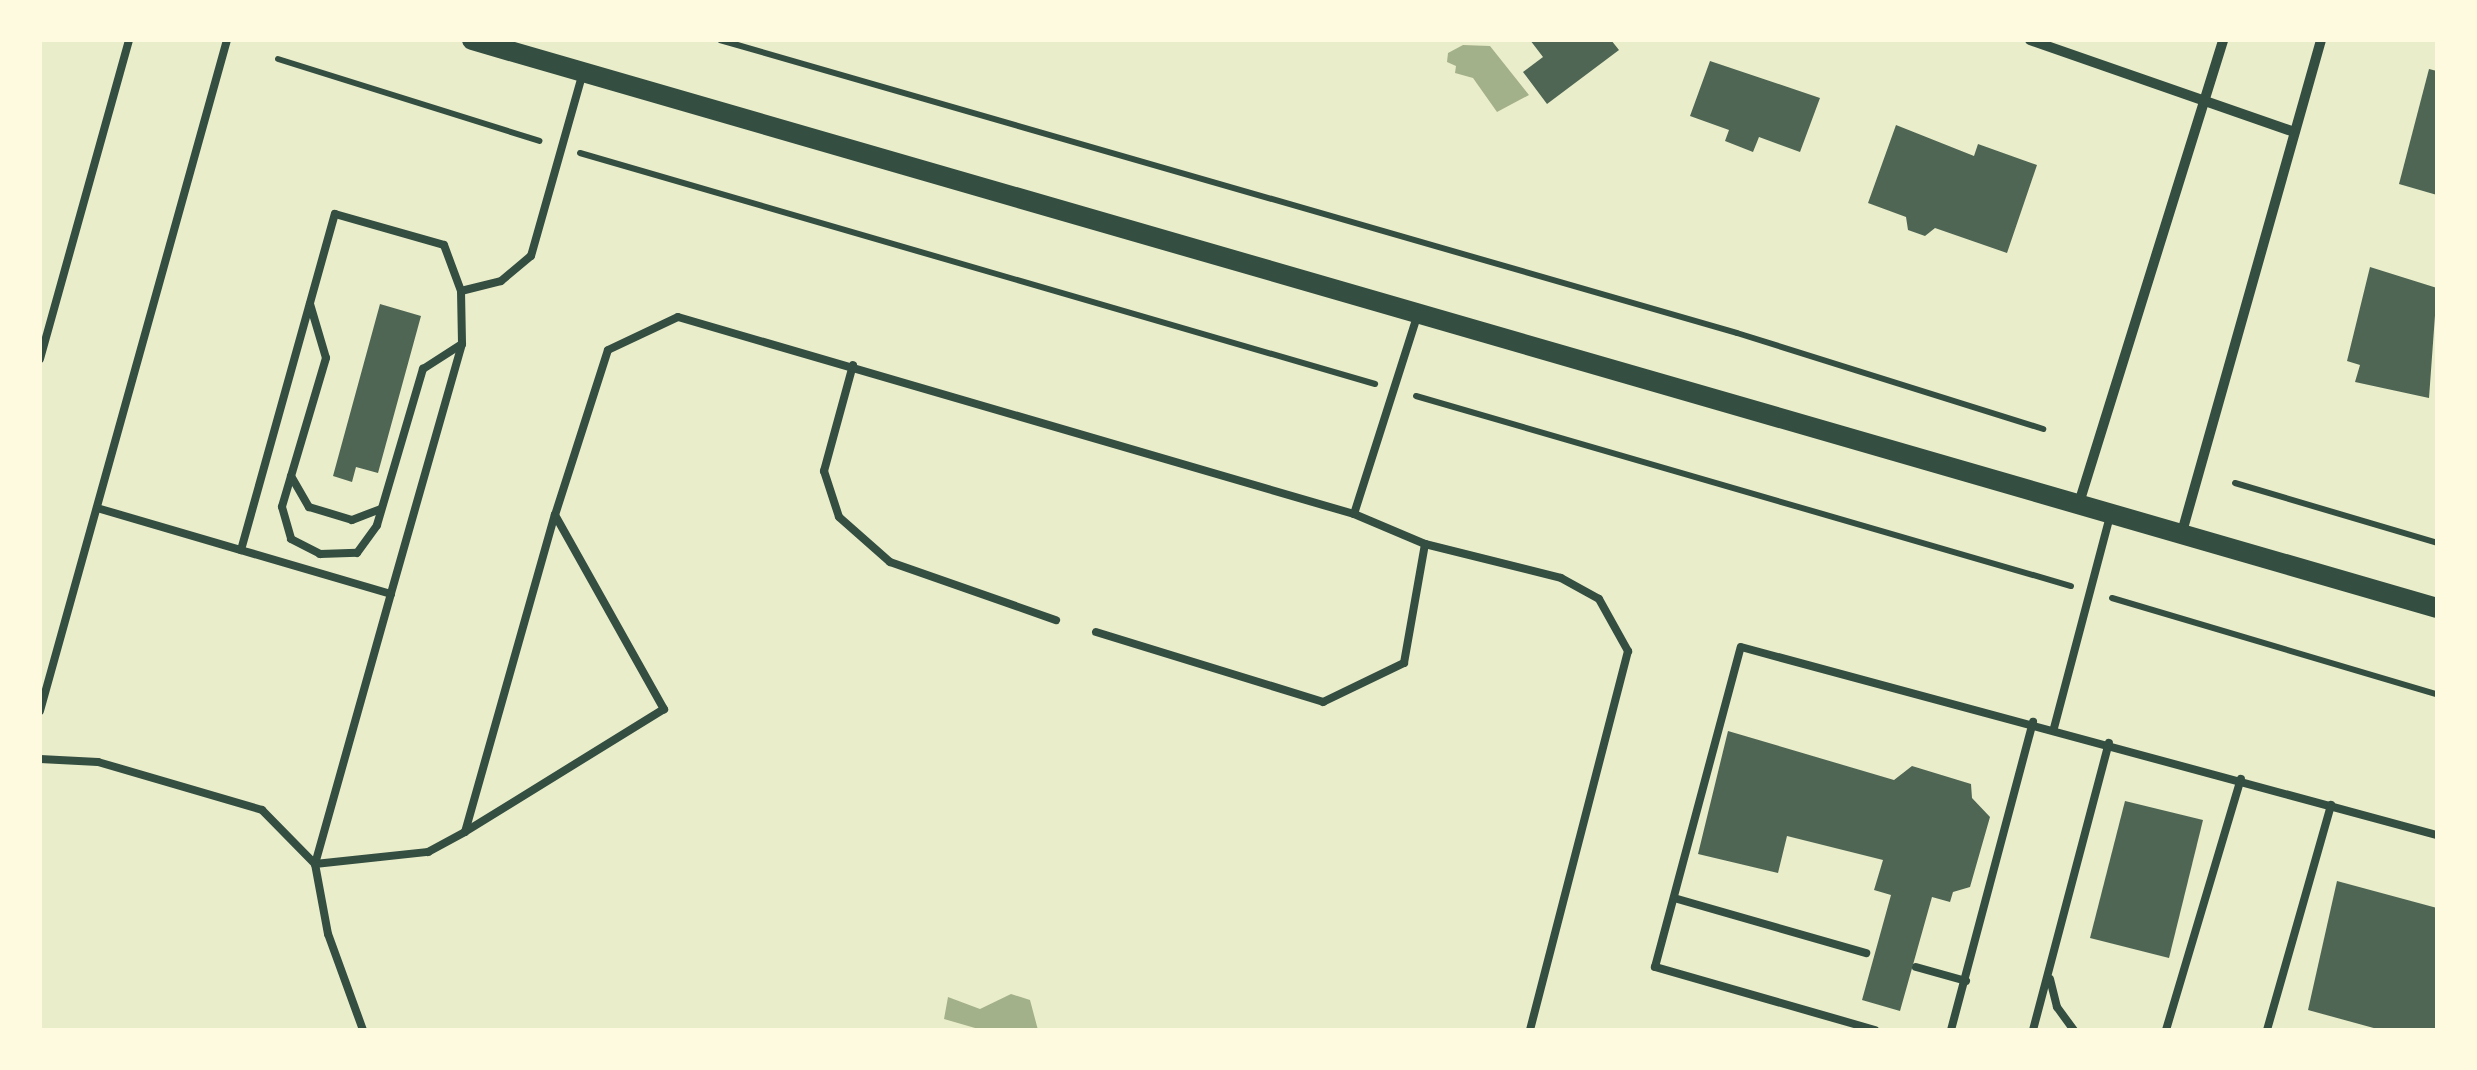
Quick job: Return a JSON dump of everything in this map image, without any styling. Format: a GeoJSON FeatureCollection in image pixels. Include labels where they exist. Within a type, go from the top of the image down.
{"type":"FeatureCollection","features":[{"type":"Feature","properties":{"kind":"main road"},"geometry":{"type":"LineString","coordinates":[[472,40],[2437,608]]}},
{"type":"Feature","properties":{"kind":"street"},"geometry":{"type":"LineString","coordinates":[[2030,40],[2202,96],[2294,132]]}},
{"type":"Feature","properties":{"kind":"street"},"geometry":{"type":"LineString","coordinates":[[2079,503],[2202,96],[2223,40]]}},
{"type":"Feature","properties":{"kind":"street"},"geometry":{"type":"LineString","coordinates":[[2182,532],[2322,40]]}},
{"type":"Feature","properties":{"kind":"lane"},"geometry":{"type":"LineString","coordinates":[[40,359],[129,40]]}},
{"type":"Feature","properties":{"kind":"lane"},"geometry":{"type":"LineString","coordinates":[[40,710],[227,40]]}},
{"type":"Feature","properties":{"kind":"lane"},"geometry":{"type":"LineString","coordinates":[[461,291],[502,280],[530,256],[584,72]]}},
{"type":"Feature","properties":{"kind":"lane"},"geometry":{"type":"LineString","coordinates":[[241,550],[335,214],[444,245],[461,291],[462,344],[316,864],[328,934],[363,1030]]}},
{"type":"Feature","properties":{"kind":"lane"},"geometry":{"type":"LineString","coordinates":[[310,304],[326,358],[282,507],[291,539],[320,554],[357,553],[381,508],[422,369],[462,344]]}},
{"type":"Feature","properties":{"kind":"lane"},"geometry":{"type":"LineString","coordinates":[[1354,514],[1418,313]]}},
{"type":"Feature","properties":{"kind":"lane"},"geometry":{"type":"LineString","coordinates":[[465,832],[555,515],[608,350],[678,317],[1354,514],[1425,544],[1561,578],[1599,599],[1628,651],[1530,1030]]}},
{"type":"Feature","properties":{"kind":"lane"},"geometry":{"type":"LineString","coordinates":[[853,365],[824,471],[839,516],[890,562],[1056,620]]}},
{"type":"Feature","properties":{"kind":"lane"},"geometry":{"type":"LineString","coordinates":[[292,476],[309,507],[352,520],[381,508]]}},
{"type":"Feature","properties":{"kind":"lane"},"geometry":{"type":"LineString","coordinates":[[97,508],[392,594]]}},
{"type":"Feature","properties":{"kind":"lane"},"geometry":{"type":"LineString","coordinates":[[2054,728],[2111,512]]}},
{"type":"Feature","properties":{"kind":"lane"},"geometry":{"type":"LineString","coordinates":[[316,864],[428,852],[664,709],[555,515]]}},
{"type":"Feature","properties":{"kind":"lane"},"geometry":{"type":"LineString","coordinates":[[1096,632],[1323,702],[1404,663],[1425,544]]}},
{"type":"Feature","properties":{"kind":"lane"},"geometry":{"type":"LineString","coordinates":[[1874,1030],[1656,967],[1741,648],[2033,722],[2437,835]]}},
{"type":"Feature","properties":{"kind":"lane"},"geometry":{"type":"LineString","coordinates":[[1951,1030],[2033,722]]}},
{"type":"Feature","properties":{"kind":"lane"},"geometry":{"type":"LineString","coordinates":[[2033,1030],[2110,744]]}},
{"type":"Feature","properties":{"kind":"lane"},"geometry":{"type":"LineString","coordinates":[[40,759],[98,762],[262,810],[316,864]]}},
{"type":"Feature","properties":{"kind":"lane"},"geometry":{"type":"LineString","coordinates":[[2166,1030],[2242,779]]}},
{"type":"Feature","properties":{"kind":"lane"},"geometry":{"type":"LineString","coordinates":[[2266,1030],[2330,804]]}},
{"type":"Feature","properties":{"kind":"lane"},"geometry":{"type":"LineString","coordinates":[[1674,898],[1866,952]]}},
{"type":"Feature","properties":{"kind":"lane"},"geometry":{"type":"LineString","coordinates":[[1916,967],[1966,981]]}},
{"type":"Feature","properties":{"kind":"lane"},"geometry":{"type":"LineString","coordinates":[[2049,975],[2057,1008],[2074,1030]]}},
{"type":"Feature","properties":{"kind":"path"},"geometry":{"type":"LineString","coordinates":[[720,40],[1736,333],[2043,429]]}},
{"type":"Feature","properties":{"kind":"path"},"geometry":{"type":"LineString","coordinates":[[278,59],[562,148],[2437,694]]}},
{"type":"Feature","properties":{"kind":"path"},"geometry":{"type":"LineString","coordinates":[[2235,483],[2437,543]]}},
{"type":"Feature","properties":{"kind":"shaded area"},"geometry":{"type":"Polygon","coordinates":[[[1463,45],[1490,46],[1529,95],[1497,112],[1473,78],[1455,73],[1456,66],[1447,62],[1448,53],[1463,45]]]}},
{"type":"Feature","properties":{"kind":"shaded area"},"geometry":{"type":"Polygon","coordinates":[[[1011,994],[1030,1000],[1038,1030],[982,1030],[944,1019],[948,997],[980,1009],[1011,994]]]}},
{"type":"Feature","properties":{"kind":"building"},"geometry":{"type":"Polygon","coordinates":[[[1530,40],[1611,40],[1619,50],[1547,104],[1523,72],[1543,57],[1530,40]]]}},
{"type":"Feature","properties":{"kind":"building"},"geometry":{"type":"Polygon","coordinates":[[[1710,61],[1820,98],[1800,152],[1759,137],[1753,152],[1725,141],[1729,130],[1690,116],[1710,61]]]}},
{"type":"Feature","properties":{"kind":"building"},"geometry":{"type":"Polygon","coordinates":[[[2429,69],[2437,71],[2437,195],[2399,184],[2429,69]]]}},
{"type":"Feature","properties":{"kind":"building"},"geometry":{"type":"Polygon","coordinates":[[[1896,125],[1974,156],[1978,144],[2037,165],[2007,253],[1935,228],[1925,236],[1908,230],[1906,217],[1868,203],[1896,125]]]}},
{"type":"Feature","properties":{"kind":"building"},"geometry":{"type":"Polygon","coordinates":[[[2370,267],[2437,288],[2429,398],[2355,382],[2360,365],[2347,361],[2370,267]]]}},
{"type":"Feature","properties":{"kind":"building"},"geometry":{"type":"Polygon","coordinates":[[[380,304],[421,316],[378,473],[356,467],[352,482],[333,476],[380,304]]]}},
{"type":"Feature","properties":{"kind":"building"},"geometry":{"type":"Polygon","coordinates":[[[1728,731],[1894,780],[1912,766],[1971,784],[1972,798],[1990,817],[1970,887],[1953,892],[1950,902],[1932,897],[1900,1011],[1862,1000],[1891,895],[1874,890],[1883,860],[1787,836],[1778,873],[1698,854],[1728,731]]]}},
{"type":"Feature","properties":{"kind":"building"},"geometry":{"type":"Polygon","coordinates":[[[2125,801],[2203,820],[2169,958],[2090,938],[2125,801]]]}},
{"type":"Feature","properties":{"kind":"building"},"geometry":{"type":"Polygon","coordinates":[[[2337,881],[2437,908],[2437,1030],[2381,1030],[2308,1010],[2337,881]]]}}]}
